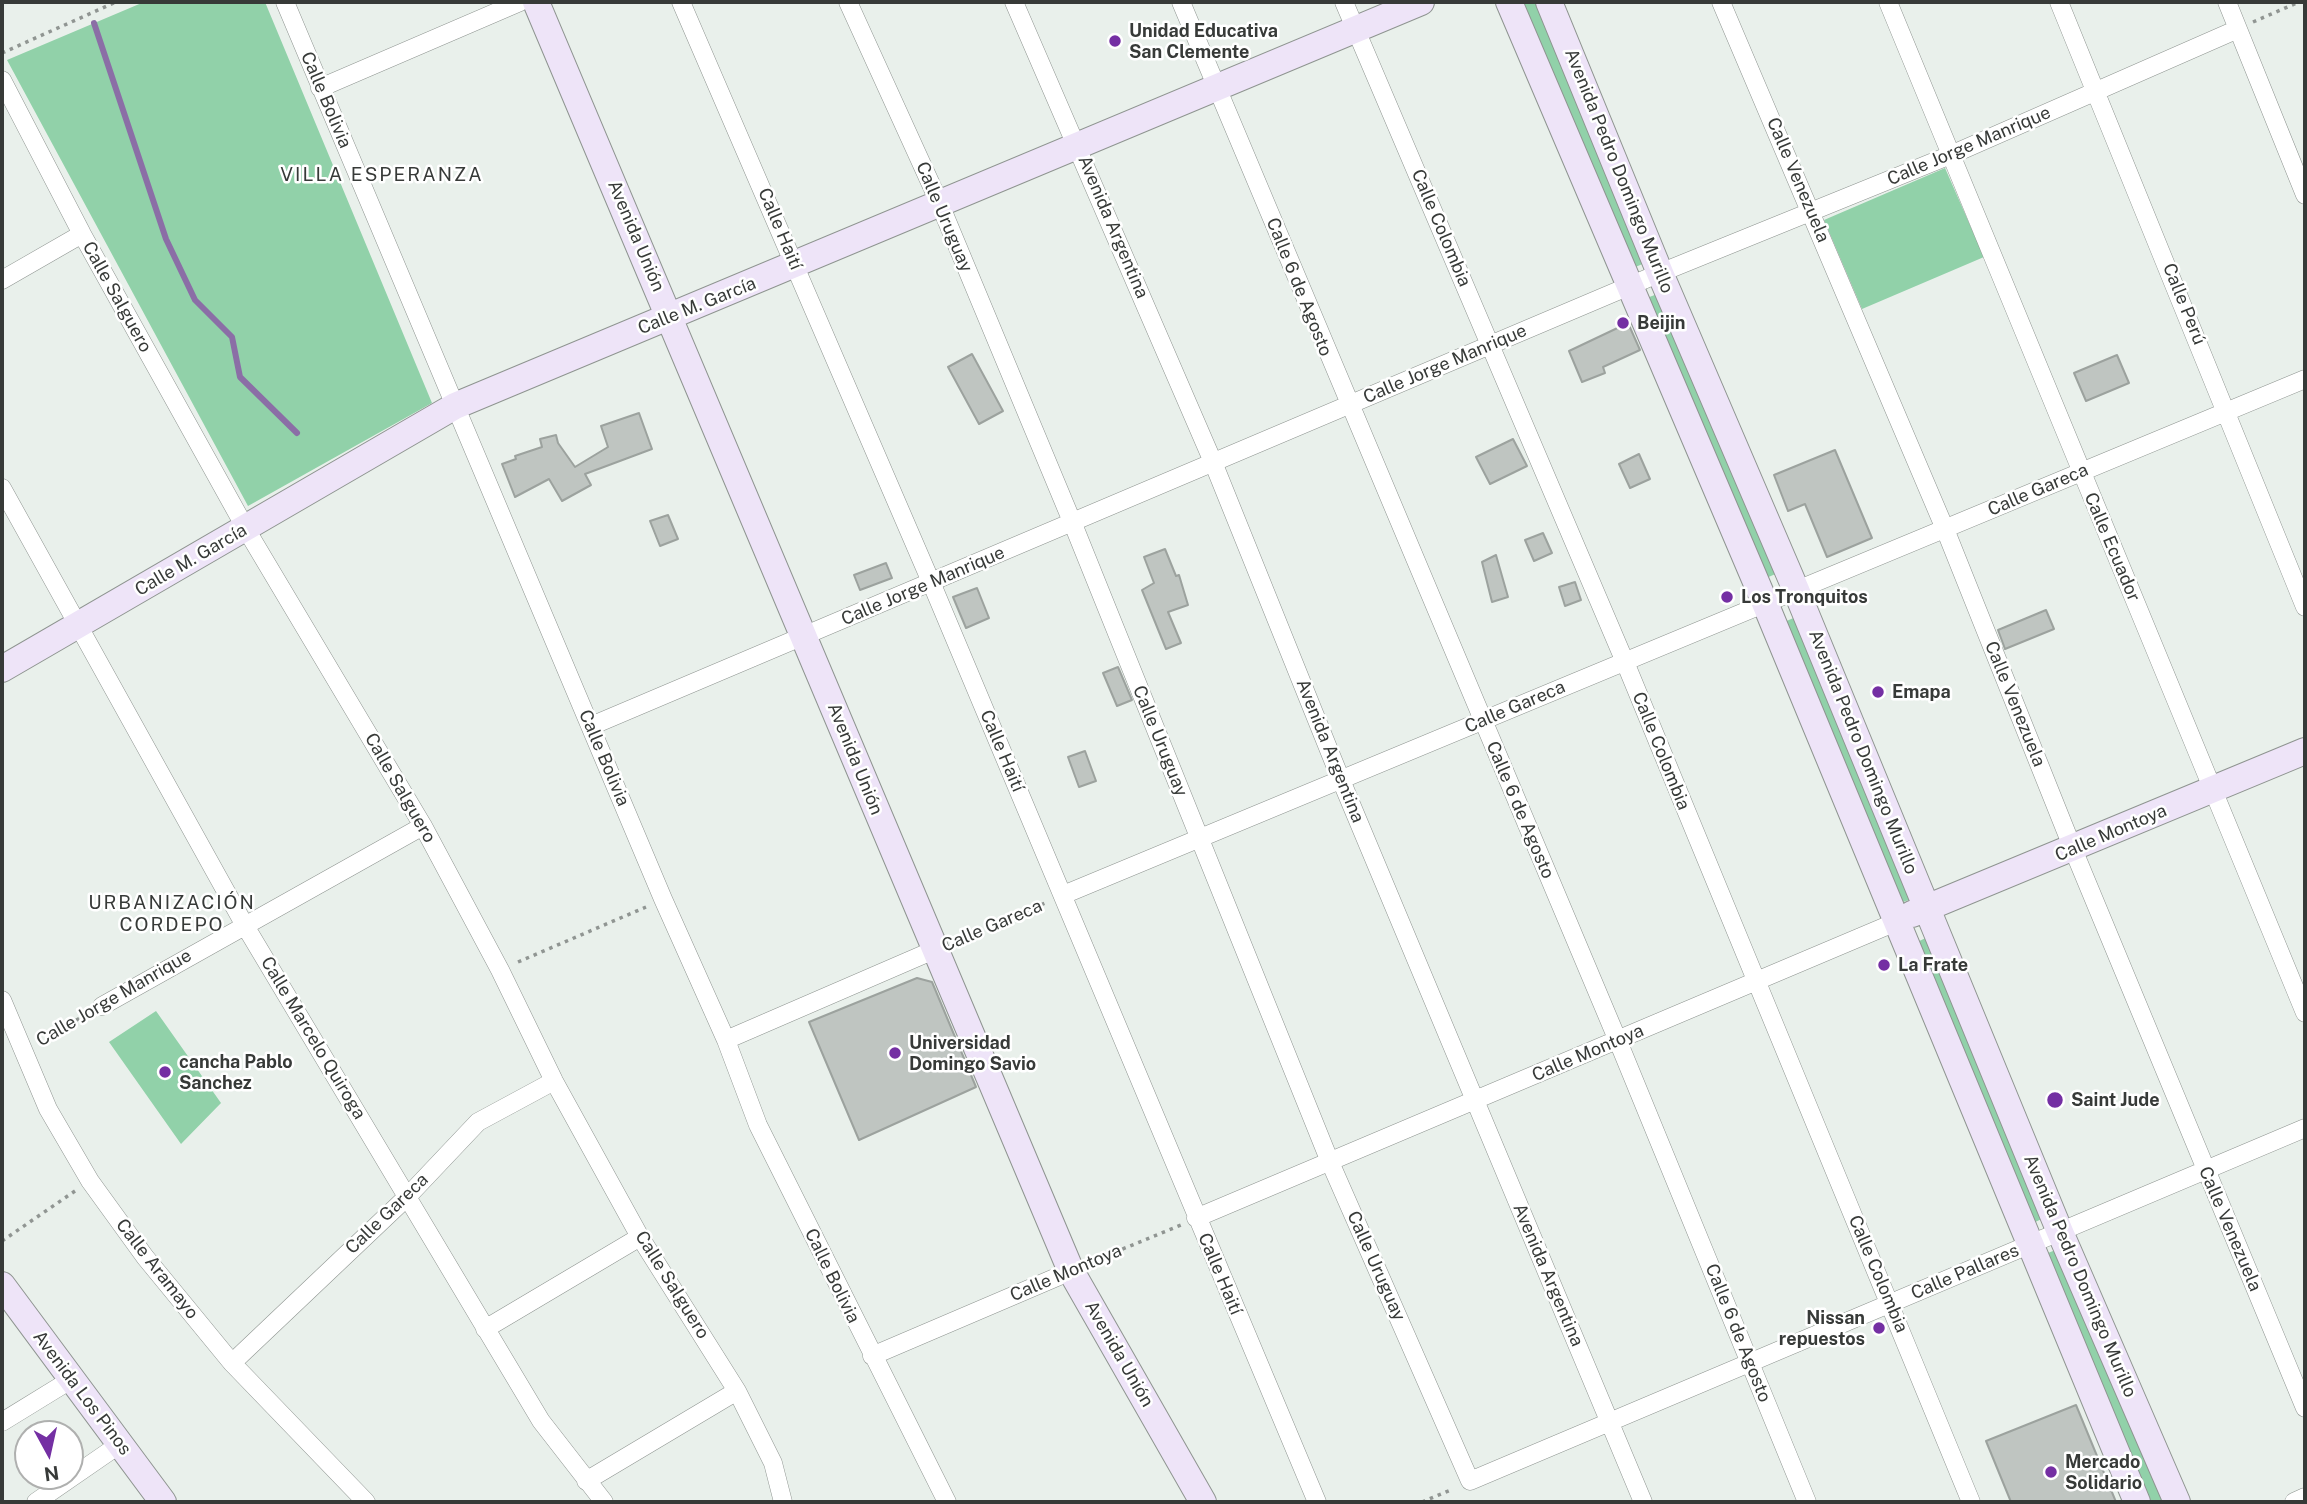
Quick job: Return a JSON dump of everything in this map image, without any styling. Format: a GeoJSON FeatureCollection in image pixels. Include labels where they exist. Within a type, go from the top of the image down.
{"type":"FeatureCollection","features":[{"type":"Feature","properties":{"kind":"main road","name":"Avenida Unión"},"geometry":{"type":"LineString","coordinates":[[536,2],[1071,1271],[1203,1502]]}},
{"type":"Feature","properties":{"kind":"main road","name":"Calle M. García"},"geometry":{"type":"LineString","coordinates":[[2,669],[455,406],[1421,2]]}},
{"type":"Feature","properties":{"kind":"main road","name":"Avenida Pedro Domingo Murillo"},"geometry":{"type":"LineString","coordinates":[[1509,2],[1765,603],[2137,1502]]}},
{"type":"Feature","properties":{"kind":"main road","name":"Avenida Pedro Domingo Murillo"},"geometry":{"type":"LineString","coordinates":[[1549,2],[1660,273],[1796,590],[2060,1232],[2177,1502]]}},
{"type":"Feature","properties":{"kind":"main road","name":"Calle Montoya"},"geometry":{"type":"LineString","coordinates":[[1896,922],[2305,751]]}},
{"type":"Feature","properties":{"kind":"main road","name":"Avenida Los Pinos"},"geometry":{"type":"LineString","coordinates":[[2,1285],[163,1502]]}},
{"type":"Feature","properties":{"kind":"street","name":"Calle Bolivia"},"geometry":{"type":"LineString","coordinates":[[285,2],[663,899],[726,1040],[758,1125],[947,1502]]}},
{"type":"Feature","properties":{"kind":"street"},"geometry":{"type":"LineString","coordinates":[[320,88],[520,2]]}},
{"type":"Feature","properties":{"kind":"street","name":"Calle Haití"},"geometry":{"type":"LineString","coordinates":[[681,2],[931,582],[1317,1502]]}},
{"type":"Feature","properties":{"kind":"street","name":"Calle Uruguay"},"geometry":{"type":"LineString","coordinates":[[848,2],[939,202],[1073,524],[1330,1162],[1471,1481]]}},
{"type":"Feature","properties":{"kind":"street","name":"Avenida Argentina"},"geometry":{"type":"LineString","coordinates":[[1014,2],[1213,462],[1341,780],[1643,1502]]}},
{"type":"Feature","properties":{"kind":"street","name":"Calle 6 de Agosto"},"geometry":{"type":"LineString","coordinates":[[1181,2],[1348,405],[1618,1041],[1807,1502]]}},
{"type":"Feature","properties":{"kind":"street","name":"Calle Colombia"},"geometry":{"type":"LineString","coordinates":[[1344,2],[1625,662],[1971,1502]]}},
{"type":"Feature","properties":{"kind":"street","name":"Calle Venezuela"},"geometry":{"type":"LineString","coordinates":[[1721,2],[1945,529],[2073,849],[2305,1408]]}},
{"type":"Feature","properties":{"kind":"street","name":"Calle Ecuador"},"geometry":{"type":"LineString","coordinates":[[1888,2],[1953,154],[2081,472],[2305,1013]]}},
{"type":"Feature","properties":{"kind":"street","name":"Calle Perú"},"geometry":{"type":"LineString","coordinates":[[2059,2],[2098,91],[2305,607]]}},
{"type":"Feature","properties":{"kind":"street"},"geometry":{"type":"LineString","coordinates":[[2227,2],[2305,195]]}},
{"type":"Feature","properties":{"kind":"street","name":"Calle Jorge Manrique"},"geometry":{"type":"LineString","coordinates":[[591,726],[1660,273],[1953,154],[2238,29]]}},
{"type":"Feature","properties":{"kind":"street","name":"Calle Salguero"},"geometry":{"type":"LineString","coordinates":[[2,80],[82,234],[246,529],[423,826],[500,970],[554,1082],[640,1237],[737,1391],[773,1463],[783,1502]]}},
{"type":"Feature","properties":{"kind":"street"},"geometry":{"type":"LineString","coordinates":[[2,280],[82,234]]}},
{"type":"Feature","properties":{"kind":"street","name":"Calle Gareca"},"geometry":{"type":"LineString","coordinates":[[1063,895],[2305,379]]}},
{"type":"Feature","properties":{"kind":"street","name":"Calle Marcelo Quiroga"},"geometry":{"type":"LineString","coordinates":[[2,488],[80,624],[244,924],[541,1421],[604,1502]]}},
{"type":"Feature","properties":{"kind":"street","name":"Calle Jorge Manrique"},"geometry":{"type":"LineString","coordinates":[[102,1006],[423,826]]}},
{"type":"Feature","properties":{"kind":"street","name":"Calle Montoya"},"geometry":{"type":"LineString","coordinates":[[1196,1218],[1896,922]]}},
{"type":"Feature","properties":{"kind":"street","name":"Calle Gareca"},"geometry":{"type":"LineString","coordinates":[[726,1040],[934,950]]}},
{"type":"Feature","properties":{"kind":"street","name":"Calle Aramayo"},"geometry":{"type":"LineString","coordinates":[[2,999],[48,1109],[90,1181],[145,1257],[232,1363],[366,1502]]}},
{"type":"Feature","properties":{"kind":"street","name":"Calle Gareca"},"geometry":{"type":"LineString","coordinates":[[232,1363],[408,1196],[478,1122],[554,1082]]}},
{"type":"Feature","properties":{"kind":"street","name":"Calle Pallares"},"geometry":{"type":"LineString","coordinates":[[1471,1481],[2305,1128]]}},
{"type":"Feature","properties":{"kind":"street"},"geometry":{"type":"LineString","coordinates":[[485,1329],[640,1237]]}},
{"type":"Feature","properties":{"kind":"street","name":"Calle Montoya"},"geometry":{"type":"LineString","coordinates":[[872,1356],[1071,1271]]}},
{"type":"Feature","properties":{"kind":"street"},"geometry":{"type":"LineString","coordinates":[[2,1422],[72,1379]]}},
{"type":"Feature","properties":{"kind":"street"},"geometry":{"type":"LineString","coordinates":[[586,1481],[737,1391]]}},
{"type":"Feature","properties":{"kind":"street"},"geometry":{"type":"LineString","coordinates":[[36,1502],[120,1444]]}},
{"type":"Feature","properties":{"kind":"street"},"geometry":{"type":"LineString","coordinates":[[2294,1502],[2305,1497]]}},
{"type":"Feature","properties":{"kind":"path"},"geometry":{"type":"LineString","coordinates":[[2,53],[116,2]]}},
{"type":"Feature","properties":{"kind":"path"},"geometry":{"type":"LineString","coordinates":[[2238,29],[2299,2]]}},
{"type":"Feature","properties":{"kind":"path","name":"Calle Gareca"},"geometry":{"type":"LineString","coordinates":[[934,950],[1063,895]]}},
{"type":"Feature","properties":{"kind":"path"},"geometry":{"type":"LineString","coordinates":[[500,970],[663,899]]}},
{"type":"Feature","properties":{"kind":"path","name":"Calle Jorge Manrique"},"geometry":{"type":"LineString","coordinates":[[25,1049],[102,1006]]}},
{"type":"Feature","properties":{"kind":"path"},"geometry":{"type":"LineString","coordinates":[[2,1241],[90,1181]]}},
{"type":"Feature","properties":{"kind":"path","name":"Calle Montoya"},"geometry":{"type":"LineString","coordinates":[[1071,1271],[1196,1218]]}},
{"type":"Feature","properties":{"kind":"path"},"geometry":{"type":"LineString","coordinates":[[1422,1502],[1471,1481]]}},
{"type":"Feature","properties":{"kind":"green space"},"geometry":{"type":"Polygon","coordinates":[[[144,2],[265,2],[432,403],[248,506],[7,60],[144,2]]]}},
{"type":"Feature","properties":{"kind":"green space"},"geometry":{"type":"Polygon","coordinates":[[[1521,2],[1539,2],[1647,262],[1631,269],[1521,2]]]}},
{"type":"Feature","properties":{"kind":"green space"},"geometry":{"type":"Polygon","coordinates":[[[1945,168],[1984,257],[1862,309],[1824,220],[1945,168]]]}},
{"type":"Feature","properties":{"kind":"green space"},"geometry":{"type":"Polygon","coordinates":[[[1660,293],[1780,572],[1764,579],[1644,299],[1660,293]]]}},
{"type":"Feature","properties":{"kind":"green space"},"geometry":{"type":"Polygon","coordinates":[[[1798,616],[1914,898],[1898,904],[1782,623],[1798,616]]]}},
{"type":"Feature","properties":{"kind":"green space"},"geometry":{"type":"Polygon","coordinates":[[[1930,936],[2046,1217],[2031,1224],[1915,943],[1930,936]]]}},
{"type":"Feature","properties":{"kind":"green space","name":"cancha Pablo Sanchez"},"geometry":{"type":"Polygon","coordinates":[[[156,1011],[221,1103],[181,1144],[109,1042],[156,1011]]]}},
{"type":"Feature","properties":{"kind":"green space"},"geometry":{"type":"Polygon","coordinates":[[[2058,1249],[2163,1502],[2145,1502],[2043,1255],[2058,1249]]]}},
{"type":"Feature","properties":{"kind":"building"},"geometry":{"type":"Polygon","coordinates":[[[1628,323],[1640,350],[1603,367],[1605,373],[1582,382],[1569,351],[1628,323]]]}},
{"type":"Feature","properties":{"kind":"building"},"geometry":{"type":"Polygon","coordinates":[[[972,354],[1003,411],[979,424],[948,367],[972,354]]]}},
{"type":"Feature","properties":{"kind":"building"},"geometry":{"type":"Polygon","coordinates":[[[2117,355],[2129,383],[2086,401],[2074,373],[2117,355]]]}},
{"type":"Feature","properties":{"kind":"building"},"geometry":{"type":"Polygon","coordinates":[[[639,413],[652,449],[585,474],[591,485],[562,501],[549,479],[515,497],[502,464],[516,459],[515,456],[542,447],[540,439],[556,435],[558,443],[575,467],[608,447],[601,426],[639,413]]]}},
{"type":"Feature","properties":{"kind":"building"},"geometry":{"type":"Polygon","coordinates":[[[1513,439],[1527,466],[1490,484],[1476,457],[1513,439]]]}},
{"type":"Feature","properties":{"kind":"building"},"geometry":{"type":"Polygon","coordinates":[[[1835,450],[1872,538],[1827,557],[1805,504],[1788,511],[1774,475],[1835,450]]]}},
{"type":"Feature","properties":{"kind":"building"},"geometry":{"type":"Polygon","coordinates":[[[1639,454],[1650,479],[1630,488],[1619,464],[1639,454]]]}},
{"type":"Feature","properties":{"kind":"building"},"geometry":{"type":"Polygon","coordinates":[[[668,515],[678,539],[660,546],[650,521],[668,515]]]}},
{"type":"Feature","properties":{"kind":"building"},"geometry":{"type":"Polygon","coordinates":[[[1543,533],[1552,553],[1534,561],[1525,540],[1543,533]]]}},
{"type":"Feature","properties":{"kind":"building"},"geometry":{"type":"Polygon","coordinates":[[[1165,549],[1176,576],[1179,575],[1188,605],[1168,612],[1181,643],[1166,649],[1142,590],[1154,583],[1144,557],[1165,549]]]}},
{"type":"Feature","properties":{"kind":"building"},"geometry":{"type":"Polygon","coordinates":[[[1496,555],[1508,597],[1492,602],[1482,562],[1496,555]]]}},
{"type":"Feature","properties":{"kind":"building"},"geometry":{"type":"Polygon","coordinates":[[[886,563],[892,578],[860,590],[854,575],[886,563]]]}},
{"type":"Feature","properties":{"kind":"building"},"geometry":{"type":"Polygon","coordinates":[[[1575,582],[1581,600],[1565,606],[1559,587],[1575,582]]]}},
{"type":"Feature","properties":{"kind":"building"},"geometry":{"type":"Polygon","coordinates":[[[977,588],[989,618],[966,628],[953,597],[977,588]]]}},
{"type":"Feature","properties":{"kind":"building"},"geometry":{"type":"Polygon","coordinates":[[[2046,610],[2054,629],[2005,649],[1998,630],[2046,610]]]}},
{"type":"Feature","properties":{"kind":"building"},"geometry":{"type":"Polygon","coordinates":[[[1118,667],[1132,700],[1117,706],[1103,673],[1118,667]]]}},
{"type":"Feature","properties":{"kind":"building"},"geometry":{"type":"Polygon","coordinates":[[[1085,751],[1096,781],[1079,787],[1068,757],[1085,751]]]}},
{"type":"Feature","properties":{"kind":"building","name":"Universidad Domingo Savio"},"geometry":{"type":"Polygon","coordinates":[[[917,978],[932,982],[976,1087],[859,1140],[809,1022],[917,978]]]}},
{"type":"Feature","properties":{"kind":"building","name":"Mercado Solidario"},"geometry":{"type":"Polygon","coordinates":[[[2076,1405],[2116,1502],[2011,1502],[1986,1441],[2076,1405]]]}},
{"type":"Feature","properties":{"kind":"waterway"},"geometry":{"type":"LineString","coordinates":[[94,23],[166,239],[195,300],[232,337],[240,377],[297,433]]}},
{"type":"Feature","properties":{"kind":"place","name":"Unidad Educativa San Clemente"},"geometry":{"type":"Point","coordinates":[1115,41]}},
{"type":"Feature","properties":{"kind":"place","name":"Beijin"},"geometry":{"type":"Point","coordinates":[1623,323]}},
{"type":"Feature","properties":{"kind":"place","name":"Los Tronquitos"},"geometry":{"type":"Point","coordinates":[1727,597]}},
{"type":"Feature","properties":{"kind":"place","name":"Emapa"},"geometry":{"type":"Point","coordinates":[1878,692]}},
{"type":"Feature","properties":{"kind":"place","name":"La Frate"},"geometry":{"type":"Point","coordinates":[1884,965]}},
{"type":"Feature","properties":{"kind":"place","name":"Universidad Domingo Savio"},"geometry":{"type":"Point","coordinates":[895,1053]}},
{"type":"Feature","properties":{"kind":"place","name":"cancha Pablo Sanchez"},"geometry":{"type":"Point","coordinates":[165,1072]}},
{"type":"Feature","properties":{"kind":"place","name":"Saint Jude"},"geometry":{"type":"Point","coordinates":[2055,1100]}},
{"type":"Feature","properties":{"kind":"place","name":"Nissan repuestos"},"geometry":{"type":"Point","coordinates":[1879,1328]}},
{"type":"Feature","properties":{"kind":"place","name":"Mercado Solidario"},"geometry":{"type":"Point","coordinates":[2051,1472]}},
{"type":"Feature","properties":{"kind":"district","name":"VILLA ESPERANZA"},"geometry":{"type":"Point","coordinates":[382,175]}},
{"type":"Feature","properties":{"kind":"district","name":"URBANIZACIÓN CORDEPO"},"geometry":{"type":"Point","coordinates":[172,914]}}]}
